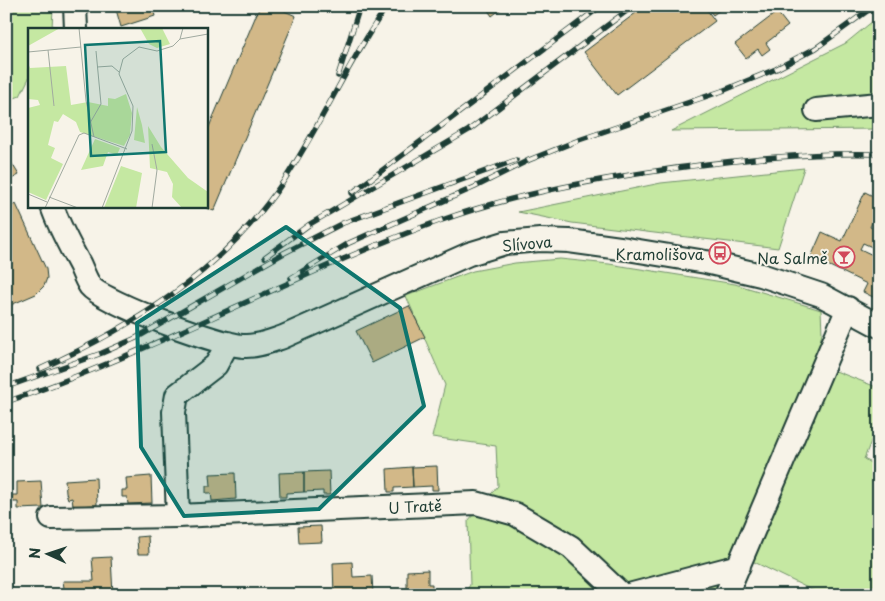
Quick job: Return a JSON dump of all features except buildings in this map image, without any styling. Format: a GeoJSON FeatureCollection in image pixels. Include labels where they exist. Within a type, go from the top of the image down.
{"type":"FeatureCollection","features":[{"type":"Feature","properties":{"kind":"street"},"geometry":{"type":"LineString","coordinates":[[75,6],[76,28]]}},
{"type":"Feature","properties":{"kind":"street"},"geometry":{"type":"LineString","coordinates":[[816,110],[879,104]]}},
{"type":"Feature","properties":{"kind":"street","name":"Slívova"},"geometry":{"type":"LineString","coordinates":[[53,208],[58,224],[91,287],[128,308],[228,343],[245,346],[264,344],[332,316],[469,254],[505,243],[540,240],[569,240],[718,264],[783,280],[848,308],[879,326]]}},
{"type":"Feature","properties":{"kind":"street"},"geometry":{"type":"LineString","coordinates":[[726,595],[848,308]]}},
{"type":"Feature","properties":{"kind":"street"},"geometry":{"type":"LineString","coordinates":[[178,516],[174,412],[177,395],[216,365],[228,343]]}},
{"type":"Feature","properties":{"kind":"street","name":"U Tratě"},"geometry":{"type":"LineString","coordinates":[[51,518],[178,516],[476,503],[515,514],[571,547],[622,595]]}},
{"type":"Feature","properties":{"kind":"street"},"geometry":{"type":"LineString","coordinates":[[629,595],[739,566]]}},
{"type":"Feature","properties":{"kind":"highlighted area"},"geometry":{"type":"Polygon","coordinates":[[[286,227],[400,308],[424,406],[319,509],[184,516],[141,447],[137,323],[286,227]]]}},
{"type":"Feature","properties":{"kind":"green space"},"geometry":{"type":"Polygon","coordinates":[[[6,6],[53,6],[52,28],[28,28],[28,80],[20,96],[6,101],[6,6]]]}},
{"type":"Feature","properties":{"kind":"green space"},"geometry":{"type":"Polygon","coordinates":[[[879,16],[879,129],[671,131],[846,43],[879,16]]]}},
{"type":"Feature","properties":{"kind":"green space"},"geometry":{"type":"Polygon","coordinates":[[[804,168],[778,248],[572,223],[518,212],[661,183],[804,168]]]}},
{"type":"Feature","properties":{"kind":"green space"},"geometry":{"type":"Polygon","coordinates":[[[560,259],[609,264],[735,284],[821,310],[822,333],[815,364],[716,595],[463,595],[470,585],[468,521],[498,486],[496,446],[432,437],[445,385],[406,296],[473,271],[515,263],[560,259]]]}},
{"type":"Feature","properties":{"kind":"green space"},"geometry":{"type":"Polygon","coordinates":[[[833,370],[879,388],[879,421],[864,459],[879,467],[879,595],[822,595],[750,560],[833,370]]]}},
{"type":"Feature","properties":{"kind":"railway"},"geometry":{"type":"LineString","coordinates":[[338,76],[360,6]]}},
{"type":"Feature","properties":{"kind":"railway"},"geometry":{"type":"LineString","coordinates":[[40,369],[110,334],[143,314],[205,269],[234,242],[260,214],[283,182],[387,6]]}},
{"type":"Feature","properties":{"kind":"railway"},"geometry":{"type":"LineString","coordinates":[[352,193],[601,6]]}},
{"type":"Feature","properties":{"kind":"railway"},"geometry":{"type":"LineString","coordinates":[[265,257],[310,224],[469,130],[633,6]]}},
{"type":"Feature","properties":{"kind":"railway"},"geometry":{"type":"LineString","coordinates":[[291,278],[349,243],[475,187],[529,160],[579,140],[722,91],[776,69],[816,48],[874,6]]}},
{"type":"Feature","properties":{"kind":"railway"},"geometry":{"type":"LineString","coordinates":[[6,402],[116,360],[384,242],[439,221],[522,196],[578,184],[690,166],[825,154],[879,154]]}},
{"type":"Feature","properties":{"kind":"railway"},"geometry":{"type":"LineString","coordinates":[[6,387],[102,353],[136,338],[284,253],[343,223],[516,160]]}},
{"type":"Feature","properties":{"kind":"place","name":"Kramolišova"},"geometry":{"type":"Point","coordinates":[720,253]}},
{"type":"Feature","properties":{"kind":"place","name":"Na Salmě"},"geometry":{"type":"Point","coordinates":[844,257]}}]}
